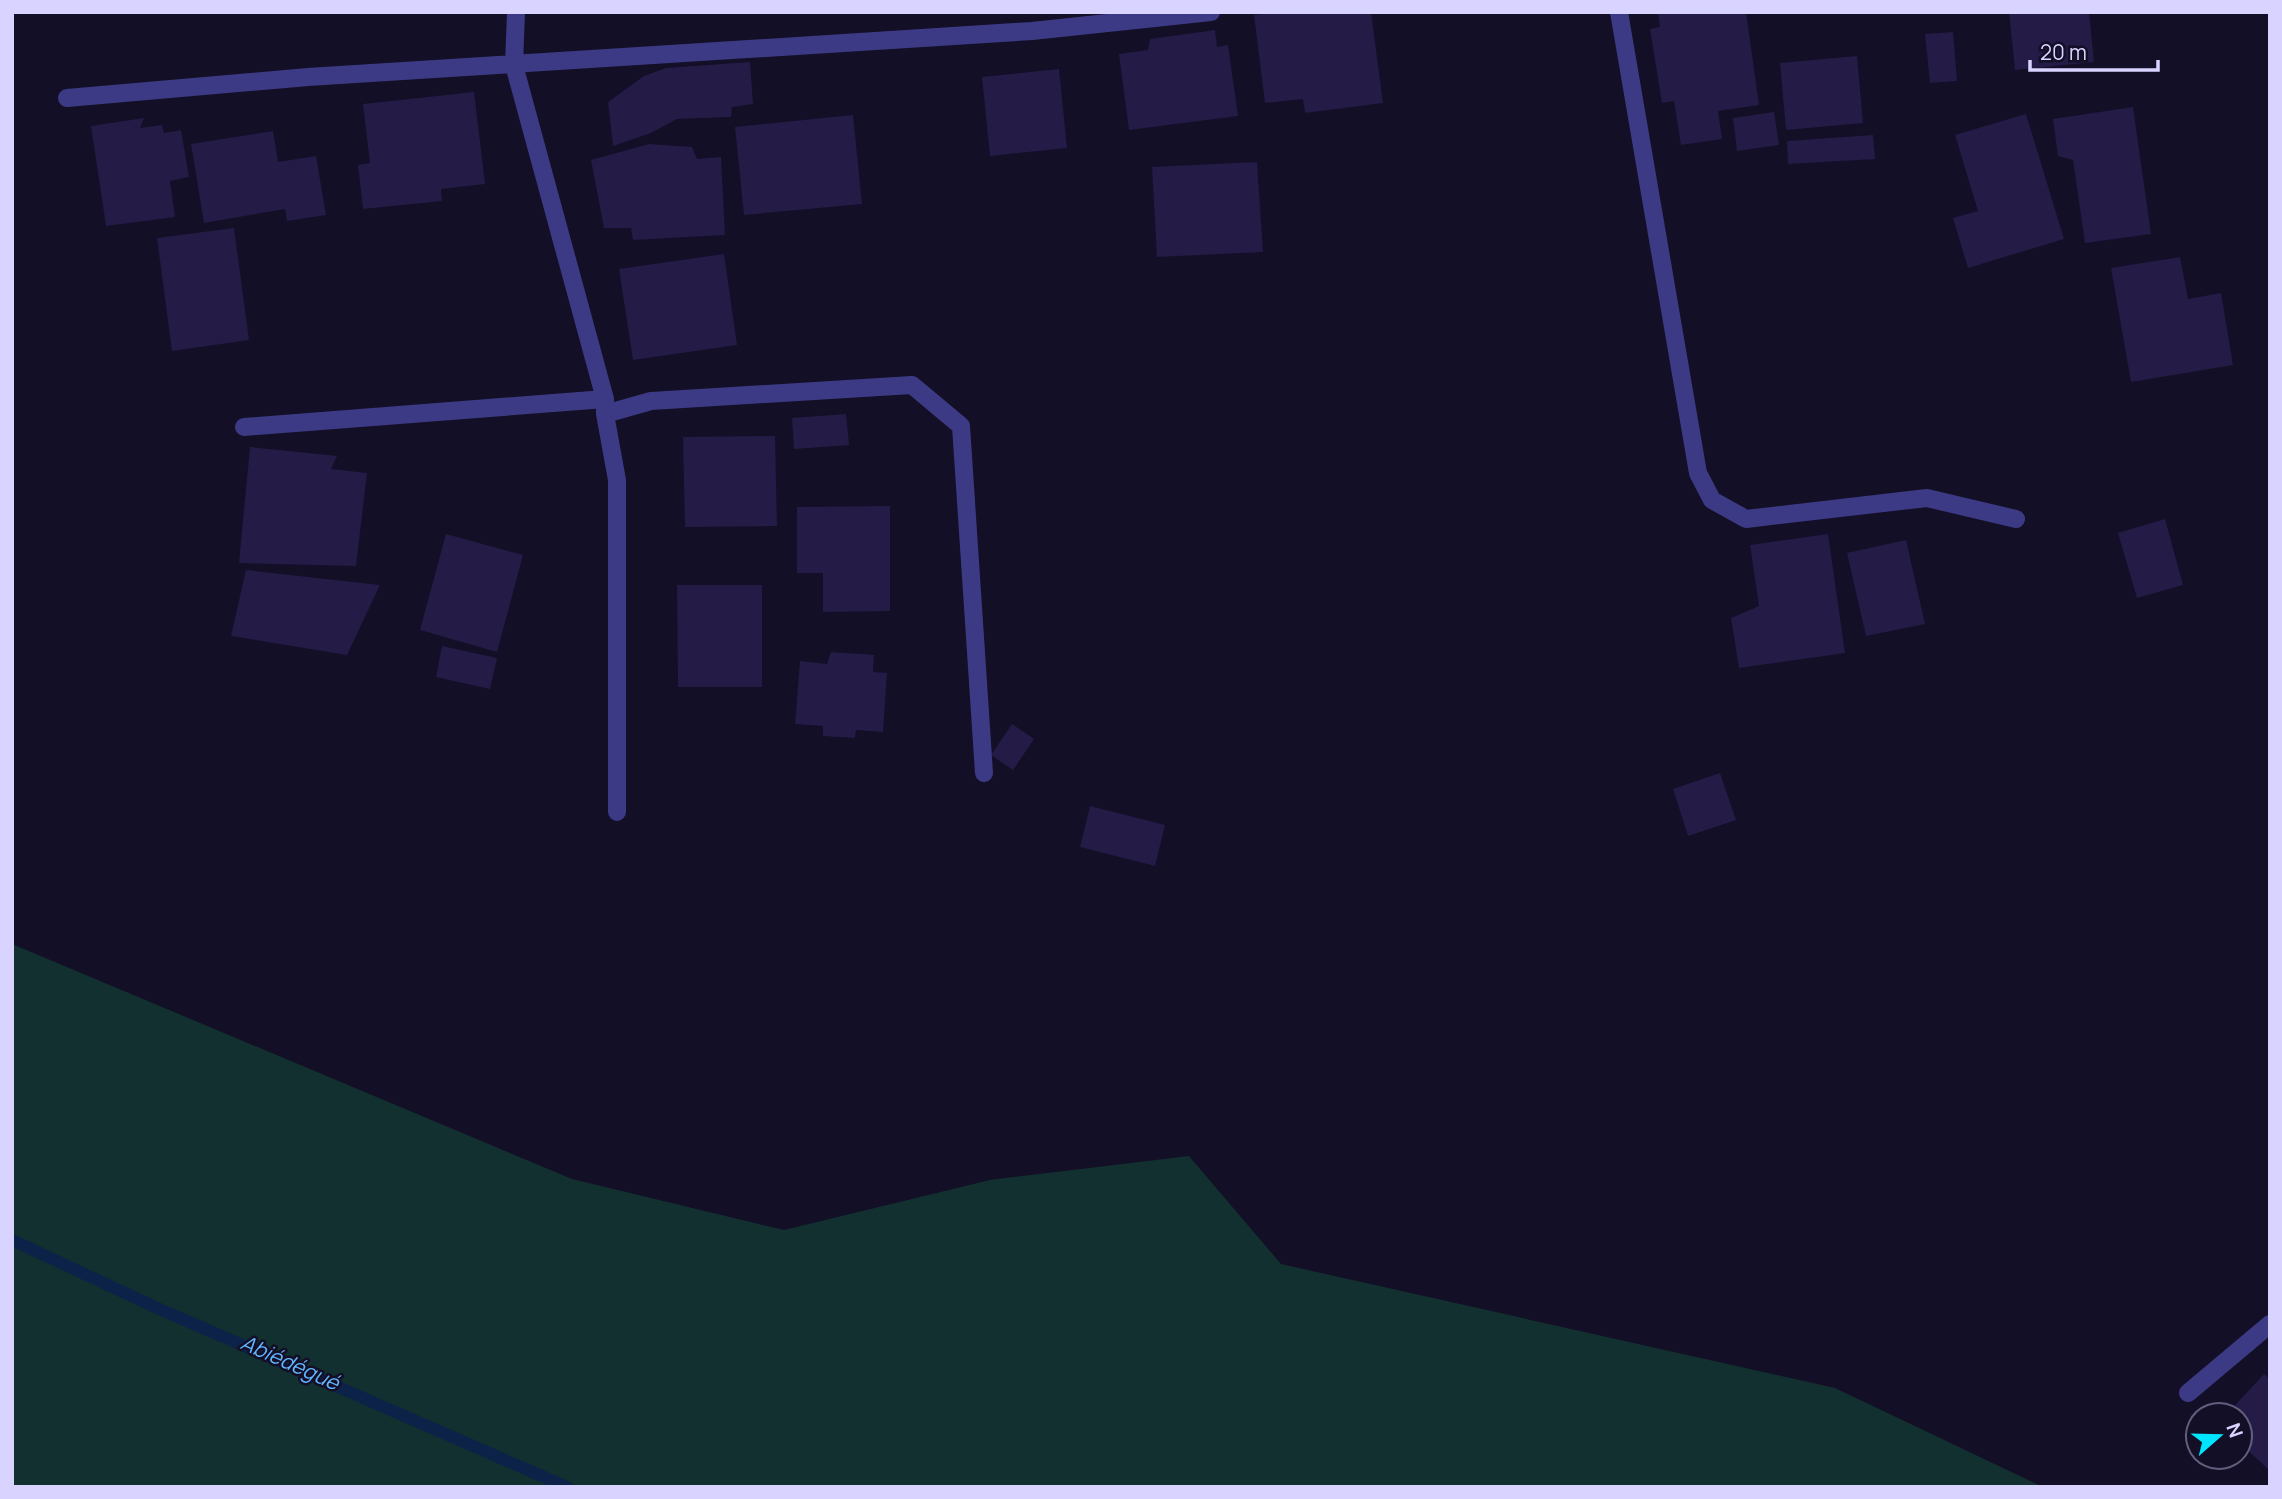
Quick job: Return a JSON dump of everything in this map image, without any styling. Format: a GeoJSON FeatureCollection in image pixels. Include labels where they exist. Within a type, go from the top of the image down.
{"type":"FeatureCollection","features":[{"type":"Feature","properties":{"kind":"street"},"geometry":{"type":"LineString","coordinates":[[516,12],[514,65],[605,407],[617,480],[617,812]]}},
{"type":"Feature","properties":{"kind":"street"},"geometry":{"type":"LineString","coordinates":[[67,98],[308,77],[1032,31],[1211,12]]}},
{"type":"Feature","properties":{"kind":"street"},"geometry":{"type":"LineString","coordinates":[[1619,12],[1698,473],[1712,500],[1746,519],[1927,498],[2016,519]]}},
{"type":"Feature","properties":{"kind":"street"},"geometry":{"type":"LineString","coordinates":[[244,427],[605,407],[651,401],[912,385],[961,425],[984,773]]}},
{"type":"Feature","properties":{"kind":"street"},"geometry":{"type":"LineString","coordinates":[[2188,1392],[2270,1324]]}},
{"type":"Feature","properties":{"kind":"green space"},"geometry":{"type":"Polygon","coordinates":[[[12,944],[572,1179],[784,1230],[990,1180],[1189,1156],[1281,1264],[1835,1388],[2043,1487],[12,1487],[12,944]]]}},
{"type":"Feature","properties":{"kind":"building"},"geometry":{"type":"Polygon","coordinates":[[[1277,12],[1371,12],[1383,103],[1305,113],[1303,99],[1265,103],[1254,15],[1277,12]]]}},
{"type":"Feature","properties":{"kind":"building"},"geometry":{"type":"Polygon","coordinates":[[[1658,12],[1746,12],[1759,105],[1718,111],[1722,139],[1681,145],[1674,101],[1662,103],[1650,29],[1660,27],[1658,12]]]}},
{"type":"Feature","properties":{"kind":"building"},"geometry":{"type":"Polygon","coordinates":[[[2009,12],[2089,12],[2094,62],[2015,70],[2009,12]]]}},
{"type":"Feature","properties":{"kind":"building"},"geometry":{"type":"Polygon","coordinates":[[[1215,30],[1217,47],[1228,45],[1238,116],[1129,130],[1119,54],[1148,50],[1150,39],[1215,30]]]}},
{"type":"Feature","properties":{"kind":"building"},"geometry":{"type":"Polygon","coordinates":[[[1953,32],[1957,81],[1930,83],[1925,34],[1953,32]]]}},
{"type":"Feature","properties":{"kind":"building"},"geometry":{"type":"Polygon","coordinates":[[[1857,56],[1863,123],[1786,130],[1780,63],[1857,56]]]}},
{"type":"Feature","properties":{"kind":"building"},"geometry":{"type":"Polygon","coordinates":[[[750,62],[753,104],[732,107],[731,117],[677,119],[651,133],[613,146],[608,102],[644,76],[666,68],[750,62]]]}},
{"type":"Feature","properties":{"kind":"building"},"geometry":{"type":"Polygon","coordinates":[[[1059,69],[1067,148],[990,156],[982,77],[1059,69]]]}},
{"type":"Feature","properties":{"kind":"building"},"geometry":{"type":"Polygon","coordinates":[[[474,92],[485,184],[441,189],[442,201],[363,209],[358,165],[370,163],[363,104],[474,92]]]}},
{"type":"Feature","properties":{"kind":"building"},"geometry":{"type":"Polygon","coordinates":[[[2133,107],[2151,234],[2085,243],[2073,160],[2058,156],[2053,119],[2133,107]]]}},
{"type":"Feature","properties":{"kind":"building"},"geometry":{"type":"Polygon","coordinates":[[[1774,112],[1779,145],[1737,151],[1733,118],[1774,112]]]}},
{"type":"Feature","properties":{"kind":"building"},"geometry":{"type":"Polygon","coordinates":[[[2026,114],[2064,239],[1968,268],[1953,218],[1978,211],[1955,135],[2026,114]]]}},
{"type":"Feature","properties":{"kind":"building"},"geometry":{"type":"Polygon","coordinates":[[[853,115],[862,204],[744,215],[735,127],[853,115]]]}},
{"type":"Feature","properties":{"kind":"building"},"geometry":{"type":"Polygon","coordinates":[[[144,118],[140,128],[162,125],[164,133],[181,130],[189,177],[170,181],[175,217],[106,226],[91,126],[144,118]]]}},
{"type":"Feature","properties":{"kind":"building"},"geometry":{"type":"Polygon","coordinates":[[[273,131],[278,162],[316,156],[326,215],[287,221],[285,209],[204,223],[191,144],[273,131]]]}},
{"type":"Feature","properties":{"kind":"building"},"geometry":{"type":"Polygon","coordinates":[[[1873,135],[1875,159],[1788,164],[1787,141],[1873,135]]]}},
{"type":"Feature","properties":{"kind":"building"},"geometry":{"type":"Polygon","coordinates":[[[649,144],[692,147],[697,159],[721,157],[725,235],[633,240],[631,228],[604,228],[591,160],[649,144]]]}},
{"type":"Feature","properties":{"kind":"building"},"geometry":{"type":"Polygon","coordinates":[[[1257,162],[1263,252],[1157,257],[1152,167],[1257,162]]]}},
{"type":"Feature","properties":{"kind":"building"},"geometry":{"type":"Polygon","coordinates":[[[234,228],[249,340],[172,351],[157,238],[234,228]]]}},
{"type":"Feature","properties":{"kind":"building"},"geometry":{"type":"Polygon","coordinates":[[[724,254],[737,345],[633,360],[619,269],[724,254]]]}},
{"type":"Feature","properties":{"kind":"building"},"geometry":{"type":"Polygon","coordinates":[[[2180,257],[2188,299],[2221,293],[2233,365],[2131,382],[2111,268],[2180,257]]]}},
{"type":"Feature","properties":{"kind":"building"},"geometry":{"type":"Polygon","coordinates":[[[846,414],[849,445],[794,449],[792,418],[846,414]]]}},
{"type":"Feature","properties":{"kind":"building"},"geometry":{"type":"Polygon","coordinates":[[[775,436],[777,526],[685,527],[683,437],[775,436]]]}},
{"type":"Feature","properties":{"kind":"building"},"geometry":{"type":"Polygon","coordinates":[[[250,447],[337,456],[331,469],[367,473],[356,566],[239,563],[250,447]]]}},
{"type":"Feature","properties":{"kind":"building"},"geometry":{"type":"Polygon","coordinates":[[[890,506],[890,611],[823,612],[823,573],[797,573],[797,507],[890,506]]]}},
{"type":"Feature","properties":{"kind":"building"},"geometry":{"type":"Polygon","coordinates":[[[2165,519],[2183,585],[2137,598],[2118,533],[2165,519]]]}},
{"type":"Feature","properties":{"kind":"building"},"geometry":{"type":"Polygon","coordinates":[[[446,534],[523,555],[497,652],[420,630],[446,534]]]}},
{"type":"Feature","properties":{"kind":"building"},"geometry":{"type":"Polygon","coordinates":[[[1828,534],[1845,653],[1739,668],[1731,618],[1759,606],[1750,545],[1828,534]]]}},
{"type":"Feature","properties":{"kind":"building"},"geometry":{"type":"Polygon","coordinates":[[[1906,540],[1925,624],[1866,636],[1847,553],[1906,540]]]}},
{"type":"Feature","properties":{"kind":"building"},"geometry":{"type":"Polygon","coordinates":[[[246,570],[380,585],[347,655],[231,636],[246,570]]]}},
{"type":"Feature","properties":{"kind":"building"},"geometry":{"type":"Polygon","coordinates":[[[677,585],[762,585],[762,687],[678,687],[677,585]]]}},
{"type":"Feature","properties":{"kind":"building"},"geometry":{"type":"Polygon","coordinates":[[[442,646],[497,658],[490,689],[436,677],[442,646]]]}},
{"type":"Feature","properties":{"kind":"building"},"geometry":{"type":"Polygon","coordinates":[[[831,652],[874,655],[873,672],[887,673],[883,732],[856,730],[855,738],[823,736],[823,726],[795,724],[800,661],[827,664],[831,652]]]}},
{"type":"Feature","properties":{"kind":"building"},"geometry":{"type":"Polygon","coordinates":[[[1012,724],[1034,739],[1013,770],[991,755],[1012,724]]]}},
{"type":"Feature","properties":{"kind":"building"},"geometry":{"type":"Polygon","coordinates":[[[1720,773],[1736,820],[1688,836],[1673,789],[1720,773]]]}},
{"type":"Feature","properties":{"kind":"building"},"geometry":{"type":"Polygon","coordinates":[[[1090,806],[1165,825],[1155,866],[1080,847],[1090,806]]]}},
{"type":"Feature","properties":{"kind":"building"},"geometry":{"type":"Polygon","coordinates":[[[2264,1374],[2270,1379],[2270,1471],[2254,1456],[2254,1401],[2239,1401],[2264,1374]]]}},
{"type":"Feature","properties":{"kind":"waterway","name":"Abiédégué"},"geometry":{"type":"LineString","coordinates":[[12,1240],[155,1307],[567,1487]]}}]}
